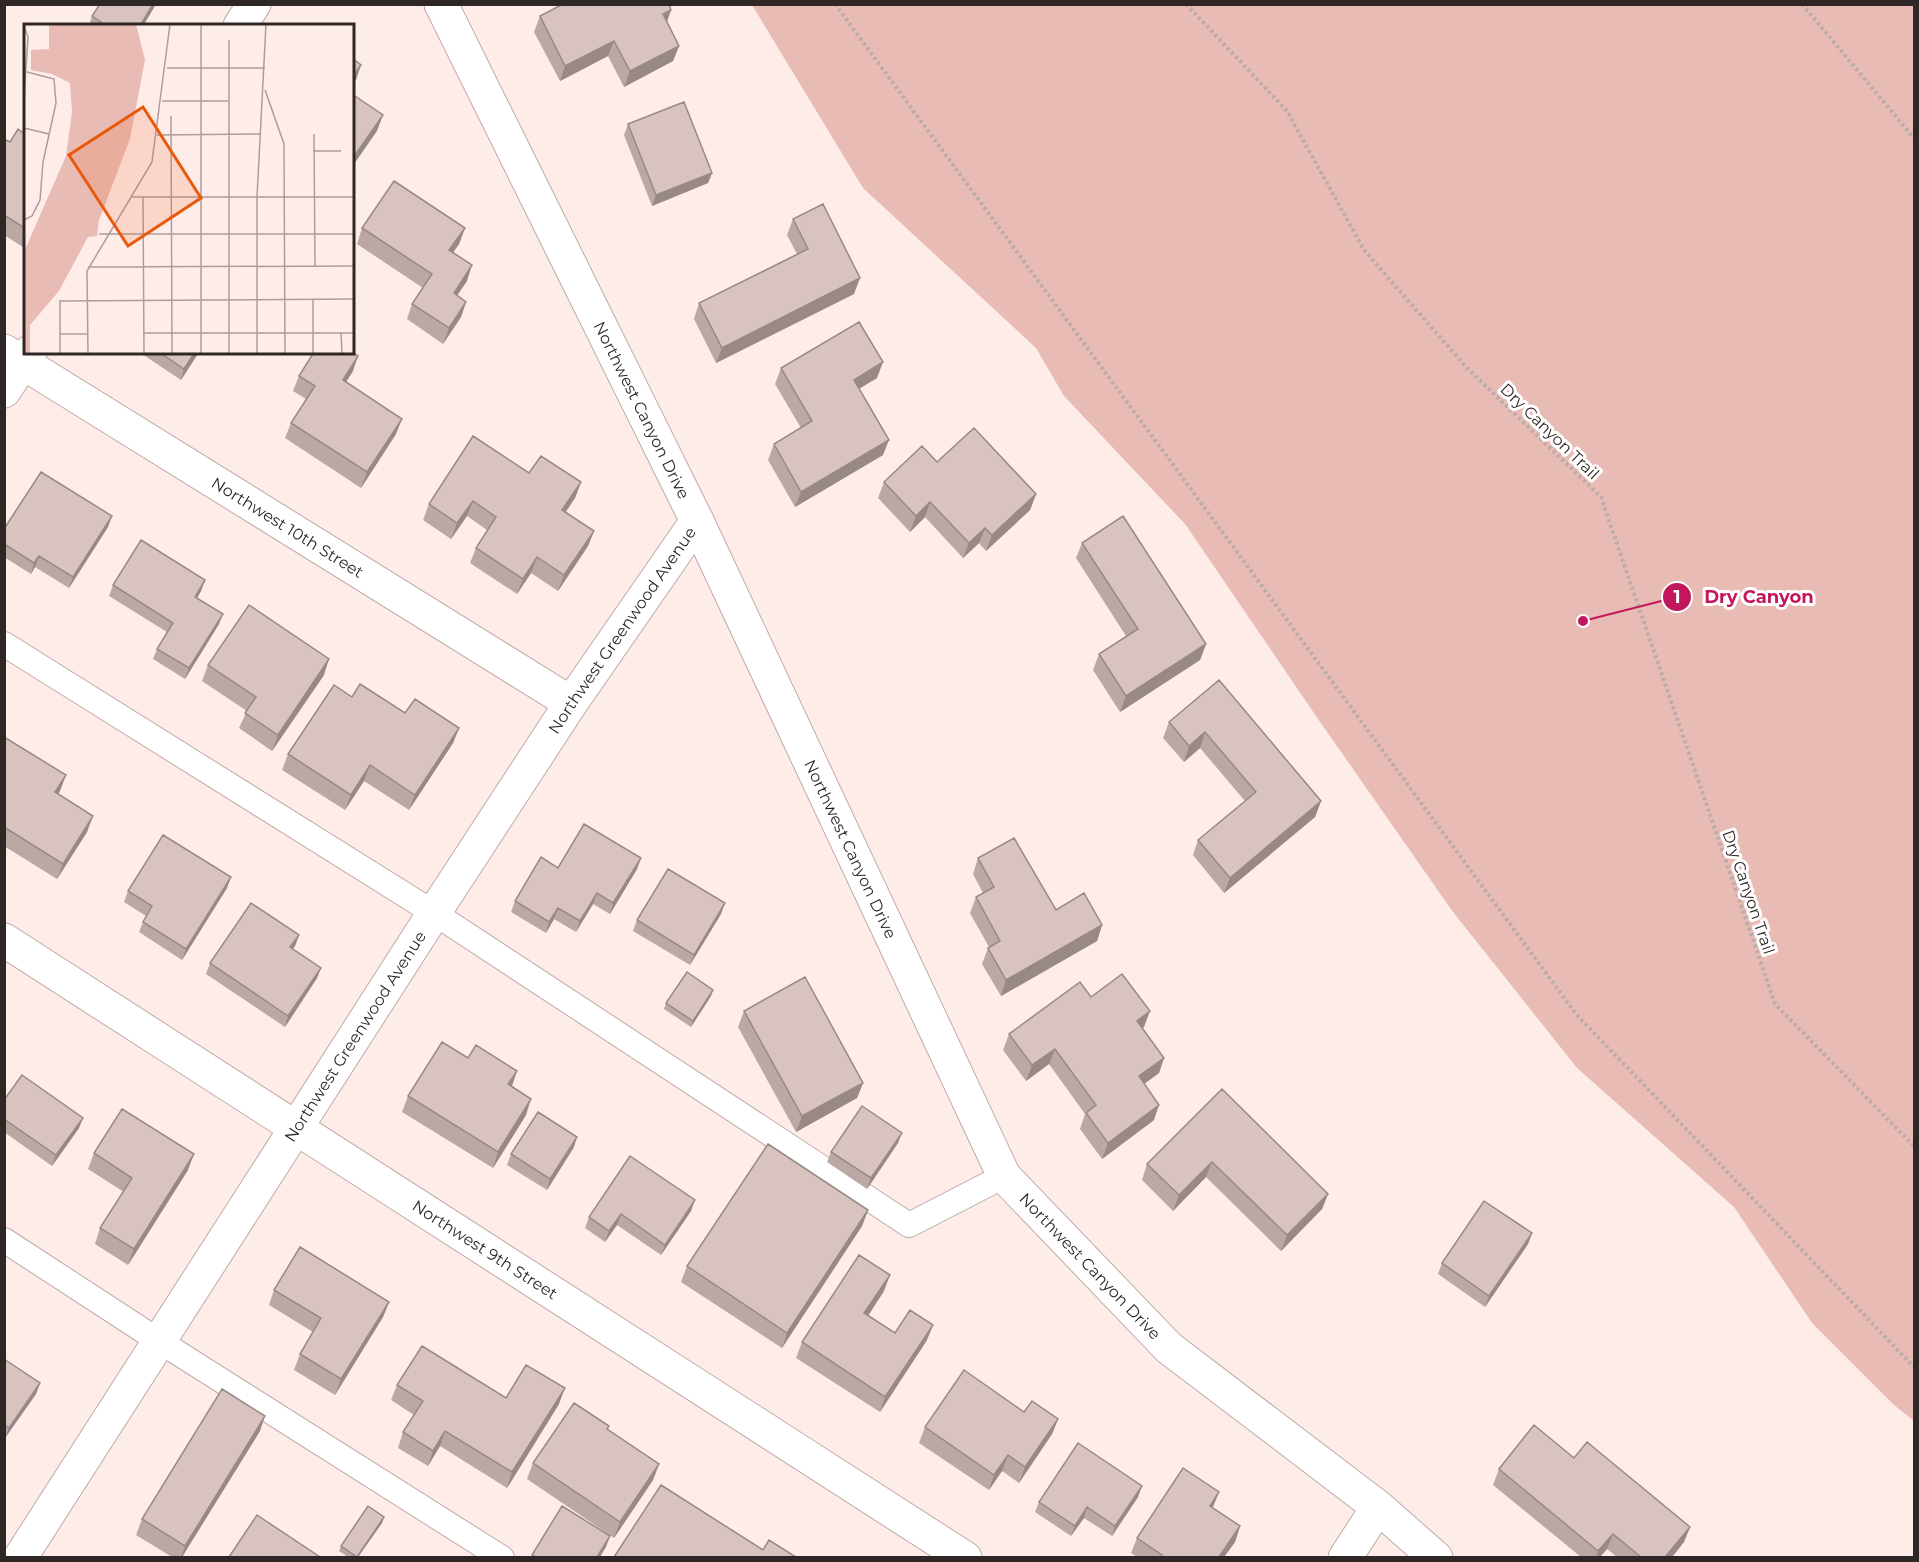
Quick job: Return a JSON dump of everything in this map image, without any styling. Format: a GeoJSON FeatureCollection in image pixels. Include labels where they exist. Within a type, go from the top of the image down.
{"type":"FeatureCollection","features":[{"type":"Feature","properties":{"kind":"street"},"geometry":{"type":"LineString","coordinates":[[241,24],[254,4]]}},
{"type":"Feature","properties":{"kind":"street","name":"Northwest Canyon Drive"},"geometry":{"type":"LineString","coordinates":[[441,4],[697,521],[1004,1176],[1168,1348],[1378,1508],[1436,1557]]}},
{"type":"Feature","properties":{"kind":"street"},"geometry":{"type":"LineString","coordinates":[[4,391],[19,356]]}},
{"type":"Feature","properties":{"kind":"street","name":"Northwest 10th Street"},"geometry":{"type":"LineString","coordinates":[[19,356],[571,703]]}},
{"type":"Feature","properties":{"kind":"street","name":"Northwest Greenwood Avenue"},"geometry":{"type":"LineString","coordinates":[[25,1548],[571,703],[697,521]]}},
{"type":"Feature","properties":{"kind":"street","name":"Northwest 9th Street"},"geometry":{"type":"LineString","coordinates":[[4,940],[966,1557]]}},
{"type":"Feature","properties":{"kind":"street"},"geometry":{"type":"LineString","coordinates":[[1346,1557],[1378,1508]]}},
{"type":"Feature","properties":{"kind":"lane"},"geometry":{"type":"LineString","coordinates":[[4,644],[434,913],[909,1225],[1004,1176]]}},
{"type":"Feature","properties":{"kind":"lane"},"geometry":{"type":"LineString","coordinates":[[4,1240],[159,1341],[502,1557]]}},
{"type":"Feature","properties":{"kind":"path"},"geometry":{"type":"LineString","coordinates":[[835,4],[1576,1014],[1914,1367]]}},
{"type":"Feature","properties":{"kind":"path","name":"Dry Canyon Trail"},"geometry":{"type":"LineString","coordinates":[[1186,4],[1287,111],[1364,250],[1467,368],[1601,497],[1775,1004],[1914,1146]]}},
{"type":"Feature","properties":{"kind":"path"},"geometry":{"type":"LineString","coordinates":[[1802,4],[1914,138]]}},
{"type":"Feature","properties":{"kind":"shaded area"},"geometry":{"type":"Polygon","coordinates":[[[752,5],[1914,5],[1914,1421],[1894,1405],[1812,1323],[1734,1207],[1577,1068],[1453,912],[1185,524],[1064,396],[1036,348],[863,188],[752,5]]]}},
{"type":"Feature","properties":{"kind":"building"},"geometry":{"type":"Polygon","coordinates":[[[100,4],[153,4],[141,24],[104,24],[92,16],[100,4]]]}},
{"type":"Feature","properties":{"kind":"building"},"geometry":{"type":"Polygon","coordinates":[[[563,4],[669,4],[671,10],[663,14],[679,46],[630,71],[614,41],[565,66],[540,16],[563,4]]]}},
{"type":"Feature","properties":{"kind":"building"},"geometry":{"type":"Polygon","coordinates":[[[354,60],[361,65],[354,74],[354,60]]]}},
{"type":"Feature","properties":{"kind":"building"},"geometry":{"type":"Polygon","coordinates":[[[354,95],[383,115],[354,157],[354,95]]]}},
{"type":"Feature","properties":{"kind":"building"},"geometry":{"type":"Polygon","coordinates":[[[684,102],[712,173],[656,195],[628,124],[684,102]]]}},
{"type":"Feature","properties":{"kind":"building"},"geometry":{"type":"Polygon","coordinates":[[[18,129],[24,134],[24,228],[4,215],[4,139],[10,142],[18,129]]]}},
{"type":"Feature","properties":{"kind":"building"},"geometry":{"type":"Polygon","coordinates":[[[394,181],[465,228],[449,250],[472,265],[454,293],[466,302],[449,328],[412,304],[432,274],[362,228],[394,181]]]}},
{"type":"Feature","properties":{"kind":"building"},"geometry":{"type":"Polygon","coordinates":[[[823,204],[860,278],[722,348],[699,303],[808,249],[793,219],[823,204]]]}},
{"type":"Feature","properties":{"kind":"building"},"geometry":{"type":"Polygon","coordinates":[[[859,322],[883,362],[854,380],[889,440],[801,492],[774,444],[812,421],[781,368],[859,322]]]}},
{"type":"Feature","properties":{"kind":"building"},"geometry":{"type":"Polygon","coordinates":[[[354,353],[358,356],[343,380],[402,419],[367,472],[291,423],[315,386],[299,376],[313,354],[354,353]]]}},
{"type":"Feature","properties":{"kind":"building"},"geometry":{"type":"Polygon","coordinates":[[[162,354],[194,354],[184,369],[162,354]]]}},
{"type":"Feature","properties":{"kind":"building"},"geometry":{"type":"Polygon","coordinates":[[[974,428],[1036,494],[992,535],[985,528],[969,543],[930,502],[916,516],[884,482],[922,446],[937,462],[974,428]]]}},
{"type":"Feature","properties":{"kind":"building"},"geometry":{"type":"Polygon","coordinates":[[[473,436],[529,473],[541,456],[581,482],[562,510],[594,531],[564,575],[537,557],[523,579],[476,548],[496,517],[473,501],[457,523],[429,504],[473,436]]]}},
{"type":"Feature","properties":{"kind":"building"},"geometry":{"type":"Polygon","coordinates":[[[41,472],[112,516],[73,577],[39,556],[34,563],[4,544],[4,529],[41,472]]]}},
{"type":"Feature","properties":{"kind":"building"},"geometry":{"type":"Polygon","coordinates":[[[1123,516],[1206,644],[1126,696],[1099,654],[1138,629],[1082,543],[1123,516]]]}},
{"type":"Feature","properties":{"kind":"building"},"geometry":{"type":"Polygon","coordinates":[[[141,540],[205,580],[195,597],[223,614],[189,668],[157,649],[173,623],[113,585],[141,540]]]}},
{"type":"Feature","properties":{"kind":"building"},"geometry":{"type":"Polygon","coordinates":[[[249,605],[329,659],[278,735],[245,713],[256,697],[208,665],[249,605]]]}},
{"type":"Feature","properties":{"kind":"building"},"geometry":{"type":"Polygon","coordinates":[[[1219,680],[1321,801],[1230,878],[1198,840],[1256,792],[1205,732],[1189,746],[1169,722],[1219,680]]]}},
{"type":"Feature","properties":{"kind":"building"},"geometry":{"type":"Polygon","coordinates":[[[360,684],[405,713],[415,699],[459,728],[415,795],[370,765],[351,795],[288,754],[334,685],[352,697],[360,684]]]}},
{"type":"Feature","properties":{"kind":"building"},"geometry":{"type":"Polygon","coordinates":[[[4,737],[66,775],[55,792],[93,816],[63,864],[4,827],[4,737]]]}},
{"type":"Feature","properties":{"kind":"building"},"geometry":{"type":"Polygon","coordinates":[[[584,824],[641,858],[613,903],[597,893],[580,921],[558,908],[549,922],[515,901],[541,857],[558,868],[584,824]]]}},
{"type":"Feature","properties":{"kind":"building"},"geometry":{"type":"Polygon","coordinates":[[[163,835],[231,877],[186,949],[143,922],[152,906],[128,891],[163,835]]]}},
{"type":"Feature","properties":{"kind":"building"},"geometry":{"type":"Polygon","coordinates":[[[1014,838],[1056,910],[1084,893],[1102,925],[1006,980],[988,948],[1000,941],[976,897],[994,887],[978,858],[1014,838]]]}},
{"type":"Feature","properties":{"kind":"building"},"geometry":{"type":"Polygon","coordinates":[[[668,869],[725,903],[694,955],[637,920],[668,869]]]}},
{"type":"Feature","properties":{"kind":"building"},"geometry":{"type":"Polygon","coordinates":[[[251,903],[299,935],[290,947],[321,968],[288,1016],[210,963],[251,903]]]}},
{"type":"Feature","properties":{"kind":"building"},"geometry":{"type":"Polygon","coordinates":[[[687,972],[713,990],[693,1021],[666,1003],[687,972]]]}},
{"type":"Feature","properties":{"kind":"building"},"geometry":{"type":"Polygon","coordinates":[[[1122,974],[1150,1011],[1137,1021],[1164,1058],[1139,1076],[1159,1105],[1108,1143],[1086,1113],[1096,1105],[1055,1049],[1032,1065],[1009,1034],[1080,982],[1091,997],[1122,974]]]}},
{"type":"Feature","properties":{"kind":"building"},"geometry":{"type":"Polygon","coordinates":[[[805,977],[863,1083],[802,1116],[744,1011],[805,977]]]}},
{"type":"Feature","properties":{"kind":"building"},"geometry":{"type":"Polygon","coordinates":[[[442,1042],[468,1058],[476,1045],[517,1071],[508,1084],[531,1099],[498,1152],[408,1096],[442,1042]]]}},
{"type":"Feature","properties":{"kind":"building"},"geometry":{"type":"Polygon","coordinates":[[[22,1075],[83,1118],[56,1155],[4,1119],[4,1100],[22,1075]]]}},
{"type":"Feature","properties":{"kind":"building"},"geometry":{"type":"Polygon","coordinates":[[[1222,1089],[1328,1194],[1287,1235],[1212,1162],[1179,1195],[1147,1164],[1222,1089]]]}},
{"type":"Feature","properties":{"kind":"building"},"geometry":{"type":"Polygon","coordinates":[[[862,1106],[902,1133],[871,1178],[831,1152],[862,1106]]]}},
{"type":"Feature","properties":{"kind":"building"},"geometry":{"type":"Polygon","coordinates":[[[122,1109],[194,1154],[134,1249],[100,1228],[132,1178],[94,1153],[122,1109]]]}},
{"type":"Feature","properties":{"kind":"building"},"geometry":{"type":"Polygon","coordinates":[[[538,1112],[577,1137],[550,1179],[511,1154],[538,1112]]]}},
{"type":"Feature","properties":{"kind":"building"},"geometry":{"type":"Polygon","coordinates":[[[768,1144],[868,1210],[787,1333],[687,1266],[768,1144]]]}},
{"type":"Feature","properties":{"kind":"building"},"geometry":{"type":"Polygon","coordinates":[[[630,1156],[695,1200],[665,1245],[621,1214],[609,1231],[589,1217],[630,1156]]]}},
{"type":"Feature","properties":{"kind":"building"},"geometry":{"type":"Polygon","coordinates":[[[1484,1201],[1532,1233],[1489,1296],[1442,1263],[1484,1201]]]}},
{"type":"Feature","properties":{"kind":"building"},"geometry":{"type":"Polygon","coordinates":[[[300,1247],[389,1302],[341,1379],[300,1354],[321,1318],[274,1290],[300,1247]]]}},
{"type":"Feature","properties":{"kind":"building"},"geometry":{"type":"Polygon","coordinates":[[[859,1255],[890,1275],[864,1313],[895,1333],[910,1310],[933,1325],[885,1397],[802,1342],[859,1255]]]}},
{"type":"Feature","properties":{"kind":"building"},"geometry":{"type":"Polygon","coordinates":[[[422,1346],[506,1398],[526,1365],[565,1388],[512,1472],[445,1431],[433,1451],[403,1432],[423,1401],[397,1385],[422,1346]]]}},
{"type":"Feature","properties":{"kind":"building"},"geometry":{"type":"Polygon","coordinates":[[[4,1359],[40,1383],[9,1428],[4,1424],[4,1359]]]}},
{"type":"Feature","properties":{"kind":"building"},"geometry":{"type":"Polygon","coordinates":[[[964,1370],[1024,1412],[1032,1401],[1058,1419],[1025,1467],[1008,1455],[994,1475],[925,1427],[964,1370]]]}},
{"type":"Feature","properties":{"kind":"building"},"geometry":{"type":"Polygon","coordinates":[[[222,1389],[265,1416],[185,1546],[142,1519],[222,1389]]]}},
{"type":"Feature","properties":{"kind":"building"},"geometry":{"type":"Polygon","coordinates":[[[574,1403],[609,1426],[607,1429],[659,1464],[620,1522],[533,1463],[574,1403]]]}},
{"type":"Feature","properties":{"kind":"building"},"geometry":{"type":"Polygon","coordinates":[[[1534,1425],[1574,1458],[1587,1442],[1690,1527],[1665,1557],[1641,1557],[1613,1534],[1598,1551],[1499,1469],[1534,1425]]]}},
{"type":"Feature","properties":{"kind":"building"},"geometry":{"type":"Polygon","coordinates":[[[1078,1443],[1142,1486],[1115,1526],[1087,1507],[1075,1526],[1039,1502],[1078,1443]]]}},
{"type":"Feature","properties":{"kind":"building"},"geometry":{"type":"Polygon","coordinates":[[[1183,1468],[1219,1492],[1210,1506],[1240,1526],[1219,1557],[1161,1557],[1162,1555],[1137,1538],[1183,1468]]]}},
{"type":"Feature","properties":{"kind":"building"},"geometry":{"type":"Polygon","coordinates":[[[661,1485],[763,1550],[769,1540],[796,1557],[614,1557],[661,1485]]]}},
{"type":"Feature","properties":{"kind":"building"},"geometry":{"type":"Polygon","coordinates":[[[368,1506],[384,1517],[357,1557],[341,1546],[368,1506]]]}},
{"type":"Feature","properties":{"kind":"building"},"geometry":{"type":"Polygon","coordinates":[[[562,1506],[610,1536],[597,1557],[536,1557],[532,1555],[562,1506]]]}},
{"type":"Feature","properties":{"kind":"building"},"geometry":{"type":"Polygon","coordinates":[[[257,1515],[320,1557],[229,1557],[257,1515]]]}},
{"type":"Feature","properties":{"kind":"place","name":"Dry Canyon"},"geometry":{"type":"Point","coordinates":[1583,621]}}]}
